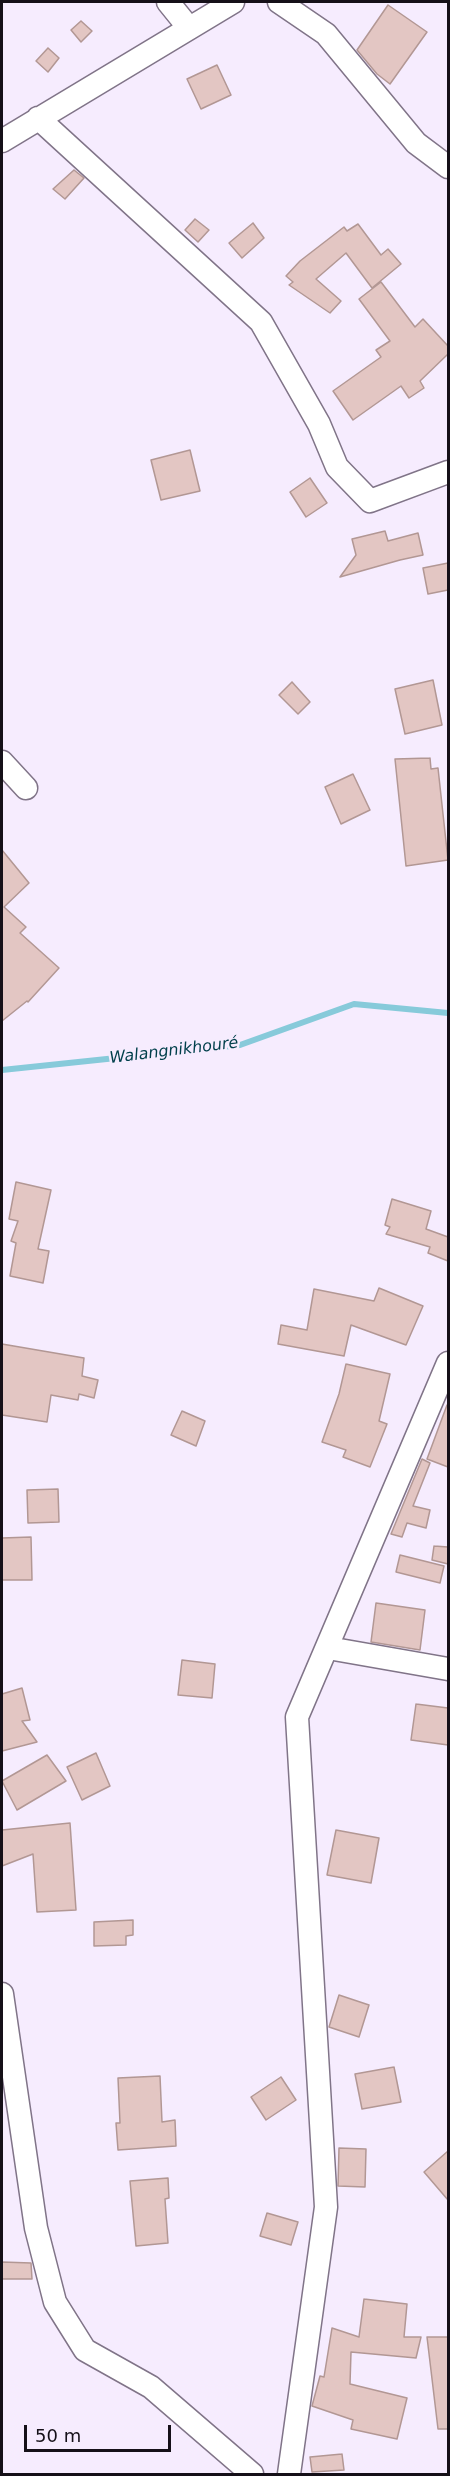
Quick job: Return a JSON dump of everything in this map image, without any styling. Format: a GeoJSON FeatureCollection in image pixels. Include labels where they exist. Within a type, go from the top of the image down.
{"type":"FeatureCollection","features":[{"type":"Feature","properties":{"kind":"street"},"geometry":{"type":"LineString","coordinates":[[168,2],[189,28]]}},
{"type":"Feature","properties":{"kind":"street"},"geometry":{"type":"LineString","coordinates":[[2,141],[233,2]]}},
{"type":"Feature","properties":{"kind":"street"},"geometry":{"type":"LineString","coordinates":[[279,2],[326,34],[416,143],[448,167]]}},
{"type":"Feature","properties":{"kind":"street"},"geometry":{"type":"LineString","coordinates":[[38,118],[261,322],[319,424],[337,467],[370,501],[448,471]]}},
{"type":"Feature","properties":{"kind":"street"},"geometry":{"type":"LineString","coordinates":[[2,762],[26,788]]}},
{"type":"Feature","properties":{"kind":"street"},"geometry":{"type":"LineString","coordinates":[[289,2475],[326,2207],[297,1717],[448,1363]]}},
{"type":"Feature","properties":{"kind":"street"},"geometry":{"type":"LineString","coordinates":[[328,1648],[448,1669]]}},
{"type":"Feature","properties":{"kind":"street"},"geometry":{"type":"LineString","coordinates":[[2,1994],[36,2228],[55,2302],[85,2350],[152,2387],[252,2475]]}},
{"type":"Feature","properties":{"kind":"building"},"geometry":{"type":"Polygon","coordinates":[[[388,5],[427,32],[390,84],[377,74],[357,50],[388,5]]]}},
{"type":"Feature","properties":{"kind":"building"},"geometry":{"type":"Polygon","coordinates":[[[81,21],[92,31],[81,42],[71,30],[81,21]]]}},
{"type":"Feature","properties":{"kind":"building"},"geometry":{"type":"Polygon","coordinates":[[[48,48],[59,58],[48,72],[36,61],[48,48]]]}},
{"type":"Feature","properties":{"kind":"building"},"geometry":{"type":"Polygon","coordinates":[[[217,65],[231,95],[201,109],[187,79],[217,65]]]}},
{"type":"Feature","properties":{"kind":"building"},"geometry":{"type":"Polygon","coordinates":[[[74,170],[84,178],[65,199],[53,189],[74,170]]]}},
{"type":"Feature","properties":{"kind":"building"},"geometry":{"type":"Polygon","coordinates":[[[195,219],[209,230],[198,242],[185,230],[195,219]]]}},
{"type":"Feature","properties":{"kind":"building"},"geometry":{"type":"Polygon","coordinates":[[[253,223],[264,238],[242,258],[229,243],[253,223]]]}},
{"type":"Feature","properties":{"kind":"building"},"geometry":{"type":"Polygon","coordinates":[[[358,224],[381,255],[388,249],[401,264],[372,288],[346,253],[316,279],[341,301],[330,313],[289,285],[293,282],[286,276],[300,261],[344,227],[347,231],[358,224]]]}},
{"type":"Feature","properties":{"kind":"building"},"geometry":{"type":"Polygon","coordinates":[[[381,282],[415,327],[423,319],[448,346],[448,354],[420,381],[424,388],[409,398],[401,386],[353,420],[333,391],[381,357],[376,350],[390,341],[359,299],[381,282]]]}},
{"type":"Feature","properties":{"kind":"building"},"geometry":{"type":"Polygon","coordinates":[[[190,450],[200,491],[161,500],[151,460],[190,450]]]}},
{"type":"Feature","properties":{"kind":"building"},"geometry":{"type":"Polygon","coordinates":[[[310,478],[327,503],[306,517],[290,492],[310,478]]]}},
{"type":"Feature","properties":{"kind":"building"},"geometry":{"type":"Polygon","coordinates":[[[385,531],[388,541],[418,533],[423,555],[340,577],[356,555],[352,539],[385,531]]]}},
{"type":"Feature","properties":{"kind":"building"},"geometry":{"type":"Polygon","coordinates":[[[448,563],[448,590],[428,594],[423,568],[448,563]]]}},
{"type":"Feature","properties":{"kind":"building"},"geometry":{"type":"Polygon","coordinates":[[[433,680],[442,725],[405,734],[395,689],[433,680]]]}},
{"type":"Feature","properties":{"kind":"building"},"geometry":{"type":"Polygon","coordinates":[[[292,682],[310,702],[298,714],[279,695],[292,682]]]}},
{"type":"Feature","properties":{"kind":"building"},"geometry":{"type":"Polygon","coordinates":[[[430,758],[431,769],[438,768],[448,860],[406,866],[395,759],[430,758]]]}},
{"type":"Feature","properties":{"kind":"building"},"geometry":{"type":"Polygon","coordinates":[[[353,774],[370,810],[341,824],[325,787],[353,774]]]}},
{"type":"Feature","properties":{"kind":"building"},"geometry":{"type":"Polygon","coordinates":[[[2,850],[29,883],[4,907],[26,927],[20,933],[59,968],[28,1002],[2,1021],[2,850]]]}},
{"type":"Feature","properties":{"kind":"building"},"geometry":{"type":"Polygon","coordinates":[[[16,1182],[51,1190],[38,1249],[49,1251],[43,1283],[10,1276],[16,1243],[11,1241],[18,1221],[9,1219],[16,1182]]]}},
{"type":"Feature","properties":{"kind":"building"},"geometry":{"type":"Polygon","coordinates":[[[392,1199],[431,1211],[426,1229],[448,1237],[448,1261],[428,1253],[430,1247],[386,1234],[390,1227],[385,1225],[392,1199]]]}},
{"type":"Feature","properties":{"kind":"building"},"geometry":{"type":"Polygon","coordinates":[[[379,1288],[423,1306],[406,1345],[351,1325],[344,1356],[278,1344],[281,1325],[307,1330],[314,1289],[374,1301],[379,1288]]]}},
{"type":"Feature","properties":{"kind":"building"},"geometry":{"type":"Polygon","coordinates":[[[2,1344],[84,1358],[82,1376],[98,1380],[94,1398],[79,1394],[78,1400],[51,1395],[47,1422],[2,1415],[2,1344]]]}},
{"type":"Feature","properties":{"kind":"building"},"geometry":{"type":"Polygon","coordinates":[[[346,1364],[390,1374],[379,1421],[387,1424],[370,1467],[343,1457],[346,1450],[322,1442],[339,1394],[346,1364]]]}},
{"type":"Feature","properties":{"kind":"building"},"geometry":{"type":"Polygon","coordinates":[[[448,1406],[448,1467],[427,1459],[448,1406]]]}},
{"type":"Feature","properties":{"kind":"building"},"geometry":{"type":"Polygon","coordinates":[[[182,1411],[205,1421],[196,1446],[171,1435],[182,1411]]]}},
{"type":"Feature","properties":{"kind":"building"},"geometry":{"type":"Polygon","coordinates":[[[422,1459],[430,1463],[413,1506],[430,1510],[426,1528],[407,1523],[402,1537],[391,1534],[422,1459]]]}},
{"type":"Feature","properties":{"kind":"building"},"geometry":{"type":"Polygon","coordinates":[[[58,1489],[59,1522],[28,1523],[27,1490],[58,1489]]]}},
{"type":"Feature","properties":{"kind":"building"},"geometry":{"type":"Polygon","coordinates":[[[31,1537],[32,1580],[2,1580],[2,1538],[31,1537]]]}},
{"type":"Feature","properties":{"kind":"building"},"geometry":{"type":"Polygon","coordinates":[[[434,1546],[448,1547],[448,1564],[432,1560],[434,1546]]]}},
{"type":"Feature","properties":{"kind":"building"},"geometry":{"type":"Polygon","coordinates":[[[400,1555],[444,1566],[440,1583],[396,1572],[400,1555]]]}},
{"type":"Feature","properties":{"kind":"building"},"geometry":{"type":"Polygon","coordinates":[[[376,1603],[425,1610],[420,1650],[371,1642],[376,1603]]]}},
{"type":"Feature","properties":{"kind":"building"},"geometry":{"type":"Polygon","coordinates":[[[182,1660],[215,1664],[212,1698],[178,1695],[182,1660]]]}},
{"type":"Feature","properties":{"kind":"building"},"geometry":{"type":"Polygon","coordinates":[[[22,1688],[30,1720],[22,1721],[37,1742],[2,1751],[2,1694],[22,1688]]]}},
{"type":"Feature","properties":{"kind":"building"},"geometry":{"type":"Polygon","coordinates":[[[416,1704],[448,1708],[448,1745],[411,1740],[416,1704]]]}},
{"type":"Feature","properties":{"kind":"building"},"geometry":{"type":"Polygon","coordinates":[[[96,1753],[110,1786],[82,1800],[67,1767],[96,1753]]]}},
{"type":"Feature","properties":{"kind":"building"},"geometry":{"type":"Polygon","coordinates":[[[47,1755],[66,1781],[17,1810],[2,1781],[47,1755]]]}},
{"type":"Feature","properties":{"kind":"building"},"geometry":{"type":"Polygon","coordinates":[[[70,1823],[76,1910],[37,1912],[33,1854],[2,1866],[2,1830],[70,1823]]]}},
{"type":"Feature","properties":{"kind":"building"},"geometry":{"type":"Polygon","coordinates":[[[336,1830],[379,1838],[371,1883],[327,1875],[336,1830]]]}},
{"type":"Feature","properties":{"kind":"building"},"geometry":{"type":"Polygon","coordinates":[[[133,1920],[133,1935],[126,1936],[126,1945],[94,1946],[94,1922],[133,1920]]]}},
{"type":"Feature","properties":{"kind":"building"},"geometry":{"type":"Polygon","coordinates":[[[339,1995],[369,2005],[359,2037],[329,2027],[339,1995]]]}},
{"type":"Feature","properties":{"kind":"building"},"geometry":{"type":"Polygon","coordinates":[[[394,2067],[401,2102],[362,2109],[355,2074],[394,2067]]]}},
{"type":"Feature","properties":{"kind":"building"},"geometry":{"type":"Polygon","coordinates":[[[160,2076],[162,2122],[175,2120],[176,2146],[118,2150],[116,2123],[120,2123],[118,2078],[160,2076]]]}},
{"type":"Feature","properties":{"kind":"building"},"geometry":{"type":"Polygon","coordinates":[[[281,2077],[296,2100],[266,2120],[251,2097],[281,2077]]]}},
{"type":"Feature","properties":{"kind":"building"},"geometry":{"type":"Polygon","coordinates":[[[339,2148],[366,2149],[365,2187],[338,2186],[339,2148]]]}},
{"type":"Feature","properties":{"kind":"building"},"geometry":{"type":"Polygon","coordinates":[[[448,2151],[448,2200],[424,2172],[448,2151]]]}},
{"type":"Feature","properties":{"kind":"building"},"geometry":{"type":"Polygon","coordinates":[[[168,2178],[169,2198],[165,2199],[168,2243],[136,2246],[130,2181],[168,2178]]]}},
{"type":"Feature","properties":{"kind":"building"},"geometry":{"type":"Polygon","coordinates":[[[267,2213],[298,2222],[291,2245],[260,2236],[267,2213]]]}},
{"type":"Feature","properties":{"kind":"building"},"geometry":{"type":"Polygon","coordinates":[[[2,2262],[31,2263],[32,2279],[2,2279],[2,2262]]]}},
{"type":"Feature","properties":{"kind":"building"},"geometry":{"type":"Polygon","coordinates":[[[364,2299],[407,2304],[404,2337],[421,2337],[416,2358],[351,2352],[350,2384],[407,2398],[397,2439],[351,2429],[353,2420],[312,2406],[320,2376],[324,2377],[332,2328],[359,2337],[364,2299]]]}},
{"type":"Feature","properties":{"kind":"building"},"geometry":{"type":"Polygon","coordinates":[[[427,2337],[448,2337],[448,2429],[438,2429],[427,2337]]]}},
{"type":"Feature","properties":{"kind":"building"},"geometry":{"type":"Polygon","coordinates":[[[342,2454],[344,2470],[312,2472],[310,2457],[342,2454]]]}},
{"type":"Feature","properties":{"kind":"waterway","name":"Walangnikhouré"},"geometry":{"type":"LineString","coordinates":[[2,1070],[240,1045],[354,1004],[448,1013]]}}]}
